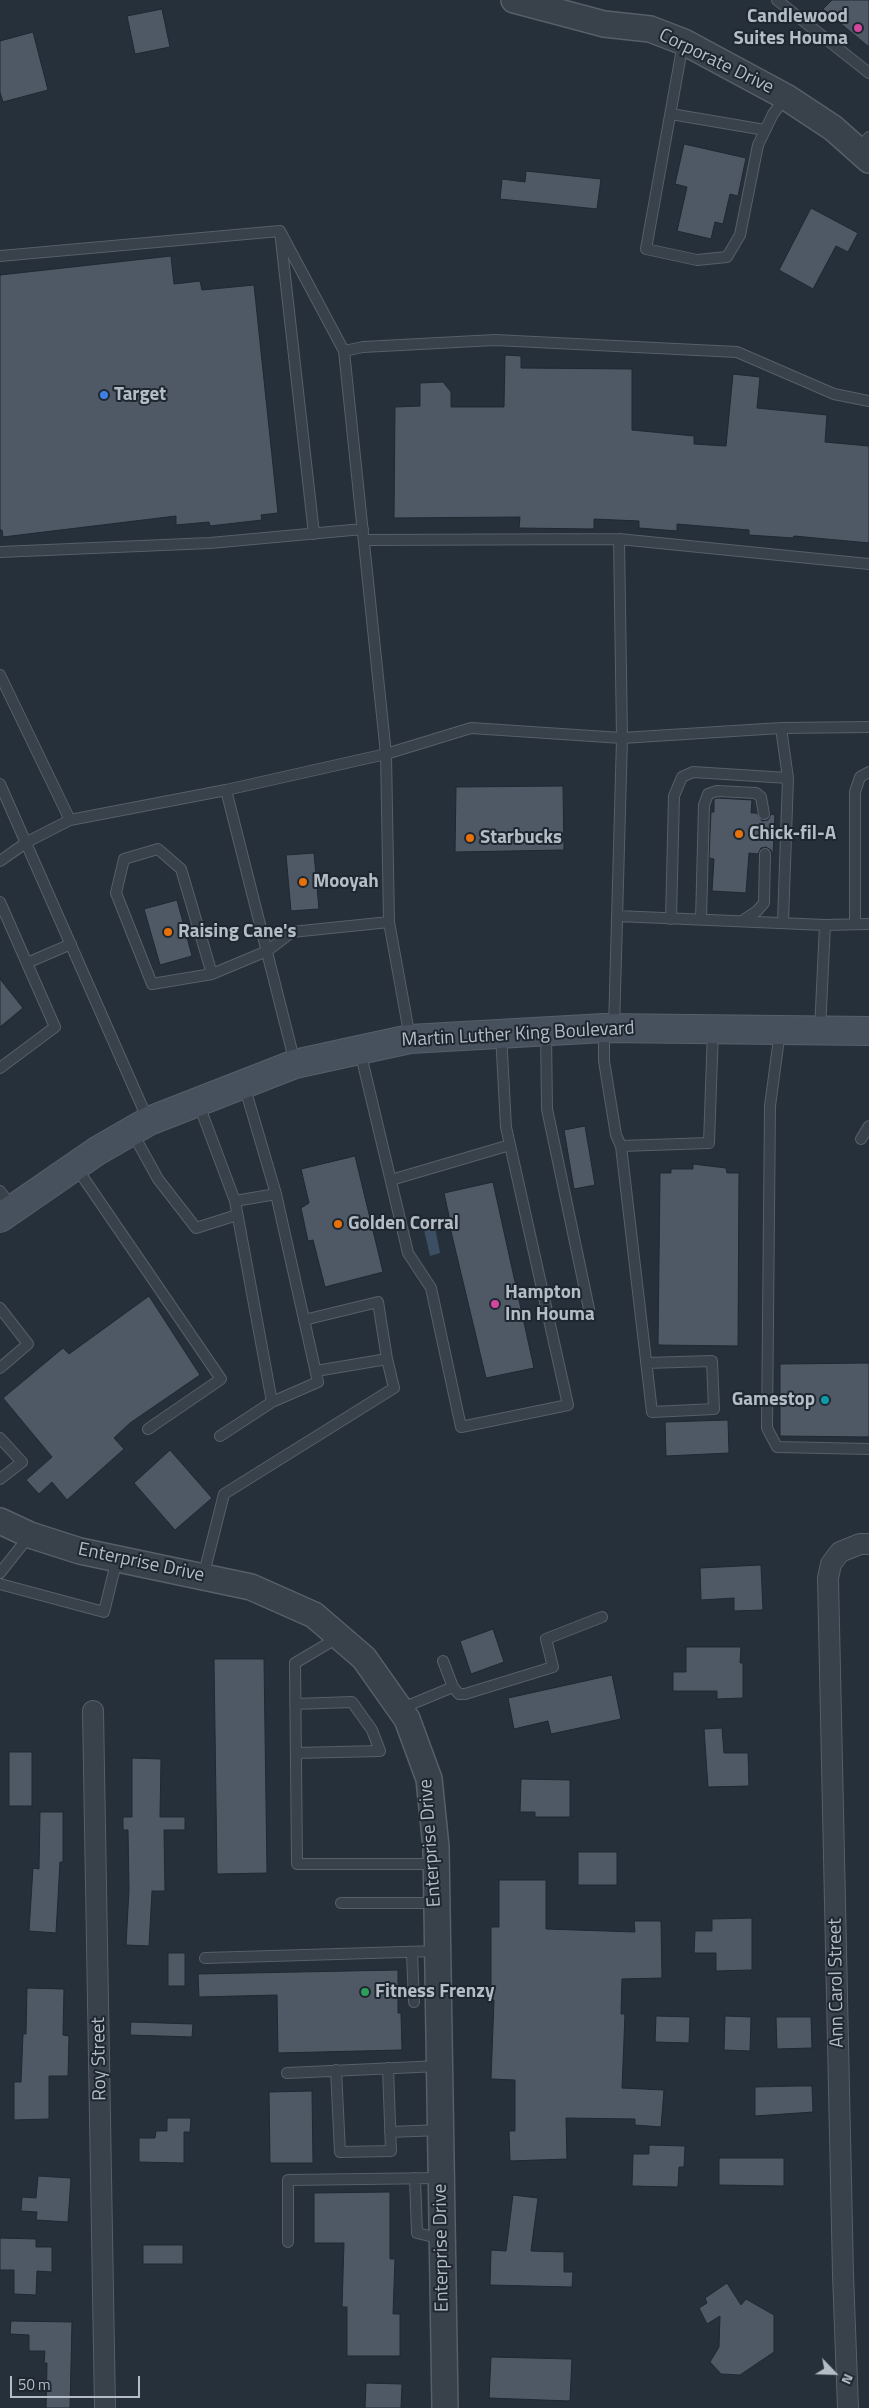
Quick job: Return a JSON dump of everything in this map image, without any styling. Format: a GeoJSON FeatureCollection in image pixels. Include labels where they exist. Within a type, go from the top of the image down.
{"type":"FeatureCollection","features":[{"type":"Feature","properties":{"kind":"main road","name":"Martin Luther King Boulevard"},"geometry":{"type":"LineString","coordinates":[[4,1205],[75,1166],[140,1126],[198,1101],[296,1064],[410,1039],[609,1028],[869,1031]]}},
{"type":"Feature","properties":{"kind":"street","name":"Corporate Drive"},"geometry":{"type":"LineString","coordinates":[[514,0],[604,24],[650,29],[684,42],[786,97],[865,149]]}},
{"type":"Feature","properties":{"kind":"street","name":"Enterprise Drive"},"geometry":{"type":"LineString","coordinates":[[0,1510],[30,1535]]}},
{"type":"Feature","properties":{"kind":"street","name":"Enterprise Drive"},"geometry":{"type":"LineString","coordinates":[[0,1521],[30,1535],[80,1551],[251,1587],[314,1615],[364,1658],[407,1719],[429,1779],[436,1864],[445,2408]]}},
{"type":"Feature","properties":{"kind":"street","name":"Ann Carol Street"},"geometry":{"type":"LineString","coordinates":[[848,2408],[842,2254],[828,1588],[831,1564],[840,1552],[860,1544],[869,1544]]}},
{"type":"Feature","properties":{"kind":"street","name":"Roy Street"},"geometry":{"type":"LineString","coordinates":[[93,1711],[105,2408]]}},
{"type":"Feature","properties":{"kind":"lane"},"geometry":{"type":"LineString","coordinates":[[777,0],[869,73]]}},
{"type":"Feature","properties":{"kind":"lane"},"geometry":{"type":"LineString","coordinates":[[684,42],[646,250],[697,260],[727,257],[740,235],[758,145],[773,114],[786,97]]}},
{"type":"Feature","properties":{"kind":"lane"},"geometry":{"type":"LineString","coordinates":[[671,114],[765,130]]}},
{"type":"Feature","properties":{"kind":"lane"},"geometry":{"type":"LineString","coordinates":[[0,256],[280,231]]}},
{"type":"Feature","properties":{"kind":"lane"},"geometry":{"type":"LineString","coordinates":[[280,231],[344,351],[364,528],[386,754],[389,922],[410,1039]]}},
{"type":"Feature","properties":{"kind":"lane"},"geometry":{"type":"LineString","coordinates":[[280,231],[314,534]]}},
{"type":"Feature","properties":{"kind":"lane"},"geometry":{"type":"LineString","coordinates":[[344,351],[363,347],[495,340],[737,352],[834,394],[869,401]]}},
{"type":"Feature","properties":{"kind":"lane"},"geometry":{"type":"LineString","coordinates":[[0,552],[210,543],[364,528]]}},
{"type":"Feature","properties":{"kind":"lane"},"geometry":{"type":"LineString","coordinates":[[364,540],[619,539],[869,564]]}},
{"type":"Feature","properties":{"kind":"lane"},"geometry":{"type":"LineString","coordinates":[[619,539],[622,738],[617,916],[609,1028],[604,1061],[616,1135],[621,1146],[646,1362],[652,1412],[714,1409],[712,1362],[646,1362]]}},
{"type":"Feature","properties":{"kind":"lane"},"geometry":{"type":"LineString","coordinates":[[0,675],[70,820]]}},
{"type":"Feature","properties":{"kind":"lane"},"geometry":{"type":"LineString","coordinates":[[0,861],[27,842],[70,820],[226,790],[386,754],[471,728],[622,738],[781,728],[869,728]]}},
{"type":"Feature","properties":{"kind":"lane"},"geometry":{"type":"LineString","coordinates":[[781,728],[788,778],[783,922]]}},
{"type":"Feature","properties":{"kind":"lane"},"geometry":{"type":"LineString","coordinates":[[671,919],[674,796],[682,776],[693,772],[788,778]]}},
{"type":"Feature","properties":{"kind":"lane"},"geometry":{"type":"LineString","coordinates":[[855,924],[855,792],[860,777],[869,772]]}},
{"type":"Feature","properties":{"kind":"lane"},"geometry":{"type":"LineString","coordinates":[[0,784],[72,944],[158,1179],[196,1228],[237,1215]]}},
{"type":"Feature","properties":{"kind":"lane"},"geometry":{"type":"LineString","coordinates":[[226,790],[296,1064]]}},
{"type":"Feature","properties":{"kind":"lane"},"geometry":{"type":"LineString","coordinates":[[701,920],[704,805],[708,794],[717,791],[756,793],[762,797],[764,814]]}},
{"type":"Feature","properties":{"kind":"lane"},"geometry":{"type":"LineString","coordinates":[[212,974],[181,869],[158,849],[124,858],[116,893],[152,984],[212,974],[267,952],[292,932],[389,922]]}},
{"type":"Feature","properties":{"kind":"lane"},"geometry":{"type":"LineString","coordinates":[[742,921],[757,911],[764,903],[764,854]]}},
{"type":"Feature","properties":{"kind":"lane"},"geometry":{"type":"LineString","coordinates":[[0,902],[3,917],[27,964],[54,1027],[0,1068]]}},
{"type":"Feature","properties":{"kind":"lane"},"geometry":{"type":"LineString","coordinates":[[617,916],[825,925],[869,924]]}},
{"type":"Feature","properties":{"kind":"lane"},"geometry":{"type":"LineString","coordinates":[[820,1031],[825,925]]}},
{"type":"Feature","properties":{"kind":"lane"},"geometry":{"type":"LineString","coordinates":[[27,964],[72,944]]}},
{"type":"Feature","properties":{"kind":"lane"},"geometry":{"type":"LineString","coordinates":[[621,1146],[709,1143],[713,1028]]}},
{"type":"Feature","properties":{"kind":"lane"},"geometry":{"type":"LineString","coordinates":[[546,1030],[547,1109],[589,1309]]}},
{"type":"Feature","properties":{"kind":"lane"},"geometry":{"type":"LineString","coordinates":[[780,1030],[770,1106],[767,1428],[777,1447],[869,1449]]}},
{"type":"Feature","properties":{"kind":"lane"},"geometry":{"type":"LineString","coordinates":[[359,1050],[408,1253],[430,1288],[462,1427],[568,1405],[506,1128],[500,1033]]}},
{"type":"Feature","properties":{"kind":"lane"},"geometry":{"type":"LineString","coordinates":[[220,1436],[272,1402],[318,1382],[276,1194],[244,1084]]}},
{"type":"Feature","properties":{"kind":"lane"},"geometry":{"type":"LineString","coordinates":[[198,1101],[234,1201],[272,1402]]}},
{"type":"Feature","properties":{"kind":"lane"},"geometry":{"type":"LineString","coordinates":[[861,1139],[869,1126]]}},
{"type":"Feature","properties":{"kind":"lane"},"geometry":{"type":"LineString","coordinates":[[391,1180],[510,1145]]}},
{"type":"Feature","properties":{"kind":"lane"},"geometry":{"type":"LineString","coordinates":[[75,1166],[220,1379],[148,1429]]}},
{"type":"Feature","properties":{"kind":"lane"},"geometry":{"type":"LineString","coordinates":[[234,1201],[276,1194]]}},
{"type":"Feature","properties":{"kind":"lane"},"geometry":{"type":"LineString","coordinates":[[203,1577],[224,1494],[394,1388],[387,1359],[378,1302],[304,1320]]}},
{"type":"Feature","properties":{"kind":"lane"},"geometry":{"type":"LineString","coordinates":[[0,1308],[28,1344],[0,1368]]}},
{"type":"Feature","properties":{"kind":"lane"},"geometry":{"type":"LineString","coordinates":[[316,1371],[387,1359]]}},
{"type":"Feature","properties":{"kind":"lane"},"geometry":{"type":"LineString","coordinates":[[0,1438],[22,1462],[0,1479]]}},
{"type":"Feature","properties":{"kind":"lane"},"geometry":{"type":"LineString","coordinates":[[0,1573],[30,1535]]}},
{"type":"Feature","properties":{"kind":"lane"},"geometry":{"type":"LineString","coordinates":[[0,1584],[104,1612],[117,1559]]}},
{"type":"Feature","properties":{"kind":"lane"},"geometry":{"type":"LineString","coordinates":[[443,1661],[453,1687],[460,1694],[465,1694],[553,1666],[546,1638],[602,1617]]}},
{"type":"Feature","properties":{"kind":"lane"},"geometry":{"type":"LineString","coordinates":[[340,1637],[294,1663],[297,1864],[436,1864]]}},
{"type":"Feature","properties":{"kind":"lane"},"geometry":{"type":"LineString","coordinates":[[400,1709],[453,1687]]}},
{"type":"Feature","properties":{"kind":"lane"},"geometry":{"type":"LineString","coordinates":[[295,1704],[352,1702],[372,1730],[380,1751],[296,1753]]}},
{"type":"Feature","properties":{"kind":"lane"},"geometry":{"type":"LineString","coordinates":[[341,1903],[436,1903]]}},
{"type":"Feature","properties":{"kind":"lane"},"geometry":{"type":"LineString","coordinates":[[205,1958],[438,1951]]}},
{"type":"Feature","properties":{"kind":"lane"},"geometry":{"type":"LineString","coordinates":[[412,1953],[414,2002]]}},
{"type":"Feature","properties":{"kind":"lane"},"geometry":{"type":"LineString","coordinates":[[287,2073],[440,2066]]}},
{"type":"Feature","properties":{"kind":"lane"},"geometry":{"type":"LineString","coordinates":[[336,2070],[340,2152],[391,2151],[388,2068]]}},
{"type":"Feature","properties":{"kind":"lane"},"geometry":{"type":"LineString","coordinates":[[390,2132],[441,2130]]}},
{"type":"Feature","properties":{"kind":"lane"},"geometry":{"type":"LineString","coordinates":[[415,2178],[417,2233],[442,2239]]}},
{"type":"Feature","properties":{"kind":"lane"},"geometry":{"type":"LineString","coordinates":[[288,2242],[288,2180],[441,2178]]}},
{"type":"Feature","properties":{"kind":"water"},"geometry":{"type":"Polygon","coordinates":[[[435,1227],[440,1253],[430,1256],[424,1230],[435,1227]]]}},
{"type":"Feature","properties":{"kind":"building","name":"Candlewood Suites Houma"},"geometry":{"type":"Polygon","coordinates":[[[832,0],[869,0],[869,47],[823,9],[832,0]]]}},
{"type":"Feature","properties":{"kind":"building"},"geometry":{"type":"Polygon","coordinates":[[[162,9],[170,47],[135,54],[127,16],[162,9]]]}},
{"type":"Feature","properties":{"kind":"building"},"geometry":{"type":"Polygon","coordinates":[[[33,32],[48,90],[3,102],[0,92],[0,41],[33,32]]]}},
{"type":"Feature","properties":{"kind":"building"},"geometry":{"type":"Polygon","coordinates":[[[684,144],[746,158],[738,196],[730,194],[723,224],[715,222],[711,239],[677,231],[687,187],[675,184],[684,144]]]}},
{"type":"Feature","properties":{"kind":"building"},"geometry":{"type":"Polygon","coordinates":[[[526,171],[601,179],[597,209],[500,199],[502,179],[525,182],[526,171]]]}},
{"type":"Feature","properties":{"kind":"building"},"geometry":{"type":"Polygon","coordinates":[[[811,208],[858,233],[848,252],[836,246],[813,289],[779,270],[811,208]]]}},
{"type":"Feature","properties":{"kind":"building"},"geometry":{"type":"Polygon","coordinates":[[[171,256],[174,284],[200,281],[202,290],[254,285],[278,513],[261,515],[262,520],[210,526],[209,522],[176,525],[176,516],[3,537],[2,530],[0,530],[0,275],[171,256]]]}},
{"type":"Feature","properties":{"kind":"building"},"geometry":{"type":"Polygon","coordinates":[[[505,355],[521,356],[521,368],[632,369],[632,430],[694,436],[694,444],[726,446],[733,374],[760,377],[757,408],[827,415],[825,442],[869,446],[869,543],[794,536],[793,538],[749,535],[749,530],[677,524],[677,531],[639,528],[639,521],[594,519],[594,529],[519,528],[520,517],[394,518],[395,407],[420,406],[420,383],[443,382],[451,392],[451,407],[504,407],[505,355]]]}},
{"type":"Feature","properties":{"kind":"building"},"geometry":{"type":"Polygon","coordinates":[[[563,786],[564,850],[455,852],[456,787],[563,786]]]}},
{"type":"Feature","properties":{"kind":"building","name":"Chick-fil-A"},"geometry":{"type":"Polygon","coordinates":[[[714,799],[752,800],[751,813],[757,813],[762,821],[768,820],[771,814],[775,815],[773,855],[771,850],[766,847],[761,848],[758,854],[749,853],[746,893],[712,891],[714,859],[709,858],[711,812],[714,812],[714,799]]]}},
{"type":"Feature","properties":{"kind":"building","name":"Mooyah"},"geometry":{"type":"Polygon","coordinates":[[[314,853],[319,909],[291,911],[286,855],[314,853]]]}},
{"type":"Feature","properties":{"kind":"building","name":"Raising Cane's"},"geometry":{"type":"Polygon","coordinates":[[[177,900],[192,956],[160,965],[144,909],[177,900]]]}},
{"type":"Feature","properties":{"kind":"building"},"geometry":{"type":"Polygon","coordinates":[[[0,979],[23,1008],[0,1027],[0,979]]]}},
{"type":"Feature","properties":{"kind":"building"},"geometry":{"type":"Polygon","coordinates":[[[585,1126],[595,1185],[574,1189],[564,1130],[585,1126]]]}},
{"type":"Feature","properties":{"kind":"building","name":"Golden Corral"},"geometry":{"type":"Polygon","coordinates":[[[355,1156],[383,1272],[325,1287],[313,1240],[308,1241],[301,1208],[309,1203],[301,1169],[355,1156]]]}},
{"type":"Feature","properties":{"kind":"building"},"geometry":{"type":"Polygon","coordinates":[[[693,1164],[726,1168],[727,1173],[739,1173],[738,1346],[658,1345],[660,1173],[671,1173],[671,1169],[693,1169],[693,1164]]]}},
{"type":"Feature","properties":{"kind":"building","name":"Hampton Inn Houma"},"geometry":{"type":"Polygon","coordinates":[[[493,1182],[534,1368],[486,1378],[448,1219],[444,1193],[493,1182]]]}},
{"type":"Feature","properties":{"kind":"building"},"geometry":{"type":"Polygon","coordinates":[[[149,1296],[200,1375],[130,1423],[114,1438],[124,1449],[67,1500],[52,1482],[39,1494],[26,1480],[52,1457],[3,1398],[63,1348],[69,1354],[149,1296]]]}},
{"type":"Feature","properties":{"kind":"building","name":"Gamestop"},"geometry":{"type":"Polygon","coordinates":[[[869,1363],[869,1437],[780,1436],[780,1364],[869,1363]]]}},
{"type":"Feature","properties":{"kind":"building"},"geometry":{"type":"Polygon","coordinates":[[[728,1420],[729,1453],[666,1456],[665,1422],[728,1420]]]}},
{"type":"Feature","properties":{"kind":"building"},"geometry":{"type":"Polygon","coordinates":[[[170,1450],[212,1498],[175,1530],[134,1483],[170,1450]]]}},
{"type":"Feature","properties":{"kind":"building"},"geometry":{"type":"Polygon","coordinates":[[[761,1565],[763,1610],[734,1611],[734,1598],[701,1600],[700,1568],[761,1565]]]}},
{"type":"Feature","properties":{"kind":"building"},"geometry":{"type":"Polygon","coordinates":[[[493,1629],[504,1662],[471,1674],[460,1641],[493,1629]]]}},
{"type":"Feature","properties":{"kind":"building"},"geometry":{"type":"Polygon","coordinates":[[[686,1647],[741,1647],[740,1663],[743,1663],[743,1698],[717,1699],[717,1691],[673,1691],[673,1672],[686,1672],[686,1647]]]}},
{"type":"Feature","properties":{"kind":"building"},"geometry":{"type":"Polygon","coordinates":[[[214,1659],[264,1659],[267,1873],[217,1874],[214,1659]]]}},
{"type":"Feature","properties":{"kind":"building"},"geometry":{"type":"Polygon","coordinates":[[[612,1675],[621,1719],[551,1734],[548,1721],[514,1729],[508,1698],[612,1675]]]}},
{"type":"Feature","properties":{"kind":"building"},"geometry":{"type":"Polygon","coordinates":[[[722,1728],[724,1753],[748,1753],[749,1786],[708,1787],[704,1729],[722,1728]]]}},
{"type":"Feature","properties":{"kind":"building"},"geometry":{"type":"Polygon","coordinates":[[[9,1752],[32,1752],[32,1806],[9,1806],[9,1752]]]}},
{"type":"Feature","properties":{"kind":"building"},"geometry":{"type":"Polygon","coordinates":[[[132,1758],[161,1759],[160,1817],[185,1817],[185,1830],[164,1830],[165,1891],[152,1891],[149,1946],[126,1945],[129,1890],[128,1830],[123,1830],[123,1817],[132,1817],[132,1758]]]}},
{"type":"Feature","properties":{"kind":"building"},"geometry":{"type":"Polygon","coordinates":[[[521,1779],[570,1780],[570,1817],[535,1817],[535,1812],[520,1812],[521,1779]]]}},
{"type":"Feature","properties":{"kind":"building"},"geometry":{"type":"Polygon","coordinates":[[[40,1812],[63,1812],[63,1862],[60,1862],[56,1933],[29,1931],[33,1868],[39,1869],[40,1812]]]}},
{"type":"Feature","properties":{"kind":"building"},"geometry":{"type":"Polygon","coordinates":[[[578,1852],[617,1852],[617,1885],[578,1885],[578,1852]]]}},
{"type":"Feature","properties":{"kind":"building"},"geometry":{"type":"Polygon","coordinates":[[[499,1880],[546,1880],[546,1929],[635,1932],[634,1921],[661,1921],[662,1978],[622,1979],[621,2014],[625,2014],[622,2088],[664,2090],[661,2127],[635,2125],[635,2119],[566,2118],[567,2159],[510,2161],[509,2131],[515,2131],[515,2080],[491,2079],[494,2000],[491,2000],[491,1927],[499,1927],[499,1880]]]}},
{"type":"Feature","properties":{"kind":"building"},"geometry":{"type":"Polygon","coordinates":[[[752,1918],[752,1970],[716,1971],[716,1953],[694,1953],[695,1931],[712,1931],[712,1919],[752,1918]]]}},
{"type":"Feature","properties":{"kind":"building"},"geometry":{"type":"Polygon","coordinates":[[[168,1953],[185,1953],[185,1986],[168,1986],[168,1953]]]}},
{"type":"Feature","properties":{"kind":"building"},"geometry":{"type":"Polygon","coordinates":[[[398,1970],[398,2013],[401,2013],[402,2050],[278,2053],[277,1995],[199,1997],[198,1974],[398,1970]]]}},
{"type":"Feature","properties":{"kind":"building"},"geometry":{"type":"Polygon","coordinates":[[[27,1988],[64,1989],[63,2035],[69,2036],[68,2076],[49,2076],[49,2119],[14,2120],[14,2082],[21,2082],[23,2034],[26,2034],[27,1988]]]}},
{"type":"Feature","properties":{"kind":"building"},"geometry":{"type":"Polygon","coordinates":[[[656,2016],[690,2017],[689,2043],[655,2042],[656,2016]]]}},
{"type":"Feature","properties":{"kind":"building"},"geometry":{"type":"Polygon","coordinates":[[[725,2016],[751,2017],[750,2051],[724,2050],[725,2016]]]}},
{"type":"Feature","properties":{"kind":"building"},"geometry":{"type":"Polygon","coordinates":[[[776,2017],[811,2017],[812,2048],[777,2049],[776,2017]]]}},
{"type":"Feature","properties":{"kind":"building"},"geometry":{"type":"Polygon","coordinates":[[[131,2022],[193,2024],[192,2037],[130,2035],[131,2022]]]}},
{"type":"Feature","properties":{"kind":"building"},"geometry":{"type":"Polygon","coordinates":[[[812,2086],[813,2112],[755,2116],[755,2087],[812,2086]]]}},
{"type":"Feature","properties":{"kind":"building"},"geometry":{"type":"Polygon","coordinates":[[[312,2091],[313,2163],[270,2163],[269,2092],[312,2091]]]}},
{"type":"Feature","properties":{"kind":"building"},"geometry":{"type":"Polygon","coordinates":[[[167,2118],[191,2118],[190,2132],[184,2132],[184,2163],[139,2162],[139,2138],[155,2138],[156,2131],[167,2131],[167,2118]]]}},
{"type":"Feature","properties":{"kind":"building"},"geometry":{"type":"Polygon","coordinates":[[[649,2145],[685,2146],[684,2167],[679,2167],[678,2187],[632,2186],[633,2154],[649,2154],[649,2145]]]}},
{"type":"Feature","properties":{"kind":"building"},"geometry":{"type":"Polygon","coordinates":[[[719,2158],[784,2158],[784,2186],[719,2185],[719,2158]]]}},
{"type":"Feature","properties":{"kind":"building"},"geometry":{"type":"Polygon","coordinates":[[[38,2176],[71,2178],[68,2222],[36,2220],[37,2212],[21,2211],[22,2197],[36,2198],[38,2176]]]}},
{"type":"Feature","properties":{"kind":"building"},"geometry":{"type":"Polygon","coordinates":[[[390,2192],[390,2259],[395,2259],[393,2314],[400,2314],[400,2356],[347,2356],[347,2307],[342,2307],[344,2243],[314,2243],[314,2193],[390,2192]]]}},
{"type":"Feature","properties":{"kind":"building"},"geometry":{"type":"Polygon","coordinates":[[[513,2195],[538,2198],[531,2251],[564,2252],[564,2272],[573,2272],[572,2287],[490,2285],[491,2250],[506,2251],[513,2195]]]}},
{"type":"Feature","properties":{"kind":"building"},"geometry":{"type":"Polygon","coordinates":[[[0,2238],[36,2239],[36,2247],[52,2247],[52,2272],[37,2271],[36,2295],[14,2294],[14,2270],[0,2270],[0,2238]]]}},
{"type":"Feature","properties":{"kind":"building"},"geometry":{"type":"Polygon","coordinates":[[[143,2245],[183,2245],[183,2264],[143,2264],[143,2245]]]}},
{"type":"Feature","properties":{"kind":"building"},"geometry":{"type":"Polygon","coordinates":[[[727,2283],[741,2305],[746,2299],[774,2315],[774,2352],[740,2375],[721,2374],[710,2362],[719,2347],[720,2316],[707,2324],[699,2308],[707,2303],[705,2298],[727,2283]]]}},
{"type":"Feature","properties":{"kind":"building"},"geometry":{"type":"Polygon","coordinates":[[[11,2321],[72,2322],[70,2408],[46,2408],[47,2363],[44,2363],[45,2351],[29,2351],[29,2335],[10,2334],[11,2321]]]}},
{"type":"Feature","properties":{"kind":"building"},"geometry":{"type":"Polygon","coordinates":[[[491,2357],[572,2359],[570,2401],[489,2398],[491,2357]]]}},
{"type":"Feature","properties":{"kind":"building"},"geometry":{"type":"Polygon","coordinates":[[[366,2383],[402,2384],[401,2408],[365,2408],[366,2383]]]}},
{"type":"Feature","properties":{"kind":"place","name":"Candlewood Suites Houma"},"geometry":{"type":"Point","coordinates":[858,28]}},
{"type":"Feature","properties":{"kind":"place","name":"Target"},"geometry":{"type":"Point","coordinates":[104,395]}},
{"type":"Feature","properties":{"kind":"place","name":"Chick-fil-A"},"geometry":{"type":"Point","coordinates":[739,834]}},
{"type":"Feature","properties":{"kind":"place","name":"Starbucks"},"geometry":{"type":"Point","coordinates":[470,838]}},
{"type":"Feature","properties":{"kind":"place","name":"Mooyah"},"geometry":{"type":"Point","coordinates":[303,882]}},
{"type":"Feature","properties":{"kind":"place","name":"Raising Cane's"},"geometry":{"type":"Point","coordinates":[168,932]}},
{"type":"Feature","properties":{"kind":"place","name":"Golden Corral"},"geometry":{"type":"Point","coordinates":[338,1224]}},
{"type":"Feature","properties":{"kind":"place","name":"Hampton Inn Houma"},"geometry":{"type":"Point","coordinates":[495,1304]}},
{"type":"Feature","properties":{"kind":"place","name":"Gamestop"},"geometry":{"type":"Point","coordinates":[825,1400]}},
{"type":"Feature","properties":{"kind":"place","name":"Fitness Frenzy"},"geometry":{"type":"Point","coordinates":[365,1992]}}]}
